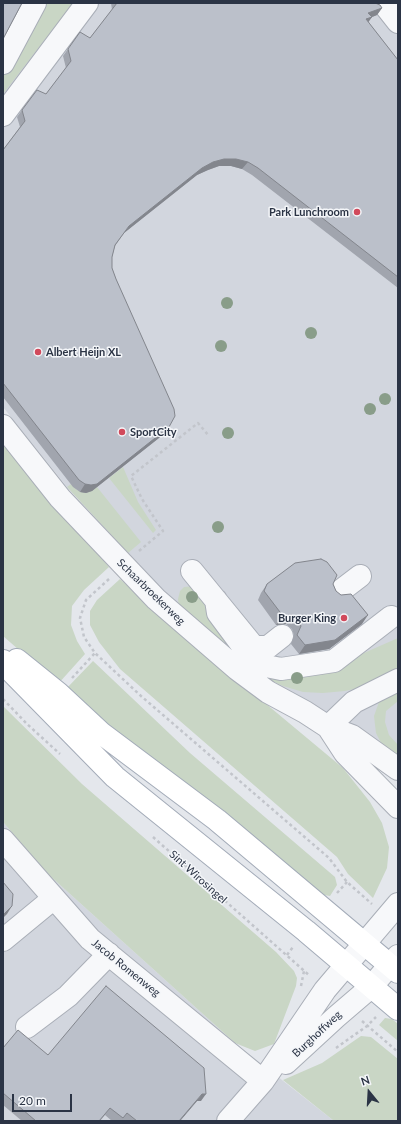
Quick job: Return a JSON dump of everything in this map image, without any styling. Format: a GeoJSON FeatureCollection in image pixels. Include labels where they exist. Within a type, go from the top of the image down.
{"type":"FeatureCollection","features":[{"type":"Feature","properties":{"kind":"main road"},"geometry":{"type":"LineString","coordinates":[[3,651],[58,693],[107,737],[217,820],[364,943],[395,965]]}},
{"type":"Feature","properties":{"kind":"main road"},"geometry":{"type":"LineString","coordinates":[[3,661],[115,777],[398,1010]]}},
{"type":"Feature","properties":{"kind":"street"},"geometry":{"type":"LineString","coordinates":[[3,63],[35,3]]}},
{"type":"Feature","properties":{"kind":"street"},"geometry":{"type":"LineString","coordinates":[[3,115],[86,3]]}},
{"type":"Feature","properties":{"kind":"street"},"geometry":{"type":"LineString","coordinates":[[383,3],[398,22]]}},
{"type":"Feature","properties":{"kind":"street","name":"Schaarbroekerweg"},"geometry":{"type":"LineString","coordinates":[[3,426],[60,498],[156,599],[237,669],[268,692],[305,712],[328,727],[352,736],[398,769]]}},
{"type":"Feature","properties":{"kind":"street"},"geometry":{"type":"LineString","coordinates":[[192,571],[254,647],[268,647],[282,636]]}},
{"type":"Feature","properties":{"kind":"street"},"geometry":{"type":"LineString","coordinates":[[340,592],[360,576]]}},
{"type":"Feature","properties":{"kind":"street"},"geometry":{"type":"LineString","coordinates":[[216,600],[218,613],[256,664],[281,669],[334,661],[391,617]]}},
{"type":"Feature","properties":{"kind":"street"},"geometry":{"type":"LineString","coordinates":[[328,727],[354,702],[398,680]]}},
{"type":"Feature","properties":{"kind":"street","name":"Schaarbroekerweg"},"geometry":{"type":"LineString","coordinates":[[328,727],[345,753],[398,807]]}},
{"type":"Feature","properties":{"kind":"street","name":"Jacob Romenweg"},"geometry":{"type":"LineString","coordinates":[[3,840],[90,938],[263,1081]]}},
{"type":"Feature","properties":{"kind":"street"},"geometry":{"type":"LineString","coordinates":[[3,940],[54,898]]}},
{"type":"Feature","properties":{"kind":"street"},"geometry":{"type":"LineString","coordinates":[[364,943],[393,911]]}},
{"type":"Feature","properties":{"kind":"street","name":"Burghoffweg"},"geometry":{"type":"LineString","coordinates":[[228,1121],[263,1081],[325,990],[364,943]]}},
{"type":"Feature","properties":{"kind":"street"},"geometry":{"type":"LineString","coordinates":[[27,1027],[68,996],[109,954]]}},
{"type":"Feature","properties":{"kind":"street","name":"Burghoffweg"},"geometry":{"type":"LineString","coordinates":[[263,1081],[293,1057],[395,965]]}},
{"type":"Feature","properties":{"kind":"path"},"geometry":{"type":"LineString","coordinates":[[209,436],[198,423],[131,476],[142,499],[163,531],[123,565],[86,600],[80,618],[84,637],[95,653],[141,696],[329,858],[347,882],[393,911]]}},
{"type":"Feature","properties":{"kind":"path"},"geometry":{"type":"LineString","coordinates":[[3,699],[27,724],[62,756]]}},
{"type":"Feature","properties":{"kind":"path","name":"Sint Wirosingel"},"geometry":{"type":"LineString","coordinates":[[150,834],[325,990]]}},
{"type":"Feature","properties":{"kind":"path"},"geometry":{"type":"LineString","coordinates":[[346,1008],[398,1052]]}},
{"type":"Feature","properties":{"kind":"shaded area"},"geometry":{"type":"Polygon","coordinates":[[[3,3],[398,3],[398,760],[284,694],[185,615],[67,487],[3,407],[3,3]]]}},
{"type":"Feature","properties":{"kind":"shaded area"},"geometry":{"type":"Polygon","coordinates":[[[3,822],[49,875],[235,1043],[334,1121],[3,1121],[3,822]]]}},
{"type":"Feature","properties":{"kind":"green space"},"geometry":{"type":"Polygon","coordinates":[[[38,3],[73,3],[3,94],[3,69],[38,3]]]}},
{"type":"Feature","properties":{"kind":"green space"},"geometry":{"type":"Polygon","coordinates":[[[3,442],[109,567],[84,590],[72,606],[71,625],[77,641],[85,654],[58,684],[3,636],[3,442]]]}},
{"type":"Feature","properties":{"kind":"green space"},"geometry":{"type":"Polygon","coordinates":[[[123,467],[138,502],[156,530],[153,533],[109,478],[123,467]]]}},
{"type":"Feature","properties":{"kind":"green space"},"geometry":{"type":"Polygon","coordinates":[[[71,484],[77,490],[86,493],[97,487],[141,542],[128,553],[67,487],[71,484]]]}},
{"type":"Feature","properties":{"kind":"green space"},"geometry":{"type":"Polygon","coordinates":[[[120,579],[187,638],[343,768],[370,802],[382,823],[389,847],[387,868],[373,898],[348,874],[337,857],[120,669],[99,642],[90,625],[90,611],[97,600],[120,579]]]}},
{"type":"Feature","properties":{"kind":"green space"},"geometry":{"type":"Polygon","coordinates":[[[194,586],[253,666],[339,664],[398,638],[398,669],[359,688],[345,691],[323,693],[303,692],[283,686],[267,679],[179,609],[178,599],[180,591],[184,587],[194,586]]]}},
{"type":"Feature","properties":{"kind":"green space"},"geometry":{"type":"Polygon","coordinates":[[[93,661],[190,753],[335,877],[337,885],[330,896],[313,893],[65,690],[93,661]]]}},
{"type":"Feature","properties":{"kind":"green space"},"geometry":{"type":"Polygon","coordinates":[[[398,692],[398,701],[386,711],[385,722],[389,735],[398,745],[398,760],[384,749],[376,733],[374,716],[379,702],[398,692]]]}},
{"type":"Feature","properties":{"kind":"green space"},"geometry":{"type":"Polygon","coordinates":[[[3,706],[82,784],[276,952],[294,971],[297,978],[296,986],[274,1044],[255,1051],[235,1043],[49,875],[3,822],[3,706]]]}},
{"type":"Feature","properties":{"kind":"green space"},"geometry":{"type":"Polygon","coordinates":[[[385,1018],[392,1019],[398,1024],[398,1041],[379,1025],[385,1018]]]}},
{"type":"Feature","properties":{"kind":"green space"},"geometry":{"type":"Polygon","coordinates":[[[361,1036],[371,1037],[398,1059],[398,1121],[334,1121],[283,1080],[322,1063],[361,1036]]]}},
{"type":"Feature","properties":{"kind":"building"},"geometry":{"type":"Polygon","coordinates":[[[3,3],[22,3],[3,39],[3,3]]]}},
{"type":"Feature","properties":{"kind":"building"},"geometry":{"type":"Polygon","coordinates":[[[117,3],[375,3],[380,5],[382,8],[368,13],[372,17],[366,19],[398,60],[398,277],[258,168],[248,162],[236,159],[224,159],[213,162],[202,168],[129,226],[115,245],[112,257],[112,268],[174,409],[175,416],[169,427],[97,484],[91,485],[85,484],[79,480],[3,383],[3,150],[25,121],[22,110],[37,90],[46,94],[71,61],[68,49],[80,32],[90,38],[117,3]]]}},
{"type":"Feature","properties":{"kind":"building"},"geometry":{"type":"Polygon","coordinates":[[[321,559],[327,562],[337,575],[333,584],[336,591],[341,595],[351,594],[368,615],[335,640],[305,645],[297,635],[301,626],[298,620],[292,615],[283,616],[264,591],[267,584],[295,563],[321,559]]]}},
{"type":"Feature","properties":{"kind":"building"},"geometry":{"type":"Polygon","coordinates":[[[3,882],[13,894],[12,906],[3,915],[3,882]]]}},
{"type":"Feature","properties":{"kind":"building"},"geometry":{"type":"Polygon","coordinates":[[[106,986],[204,1068],[206,1094],[202,1094],[179,1121],[137,1121],[127,1113],[123,1118],[110,1108],[99,1121],[36,1121],[3,1093],[3,1048],[18,1030],[48,1055],[106,986]]]}},
{"type":"Feature","properties":{"kind":"place","name":"Park Lunchroom"},"geometry":{"type":"Point","coordinates":[357,212]}},
{"type":"Feature","properties":{"kind":"place","name":"Albert Heijn XL"},"geometry":{"type":"Point","coordinates":[38,352]}},
{"type":"Feature","properties":{"kind":"place","name":"SportCity"},"geometry":{"type":"Point","coordinates":[122,432]}},
{"type":"Feature","properties":{"kind":"place","name":"Burger King"},"geometry":{"type":"Point","coordinates":[344,618]}}]}
